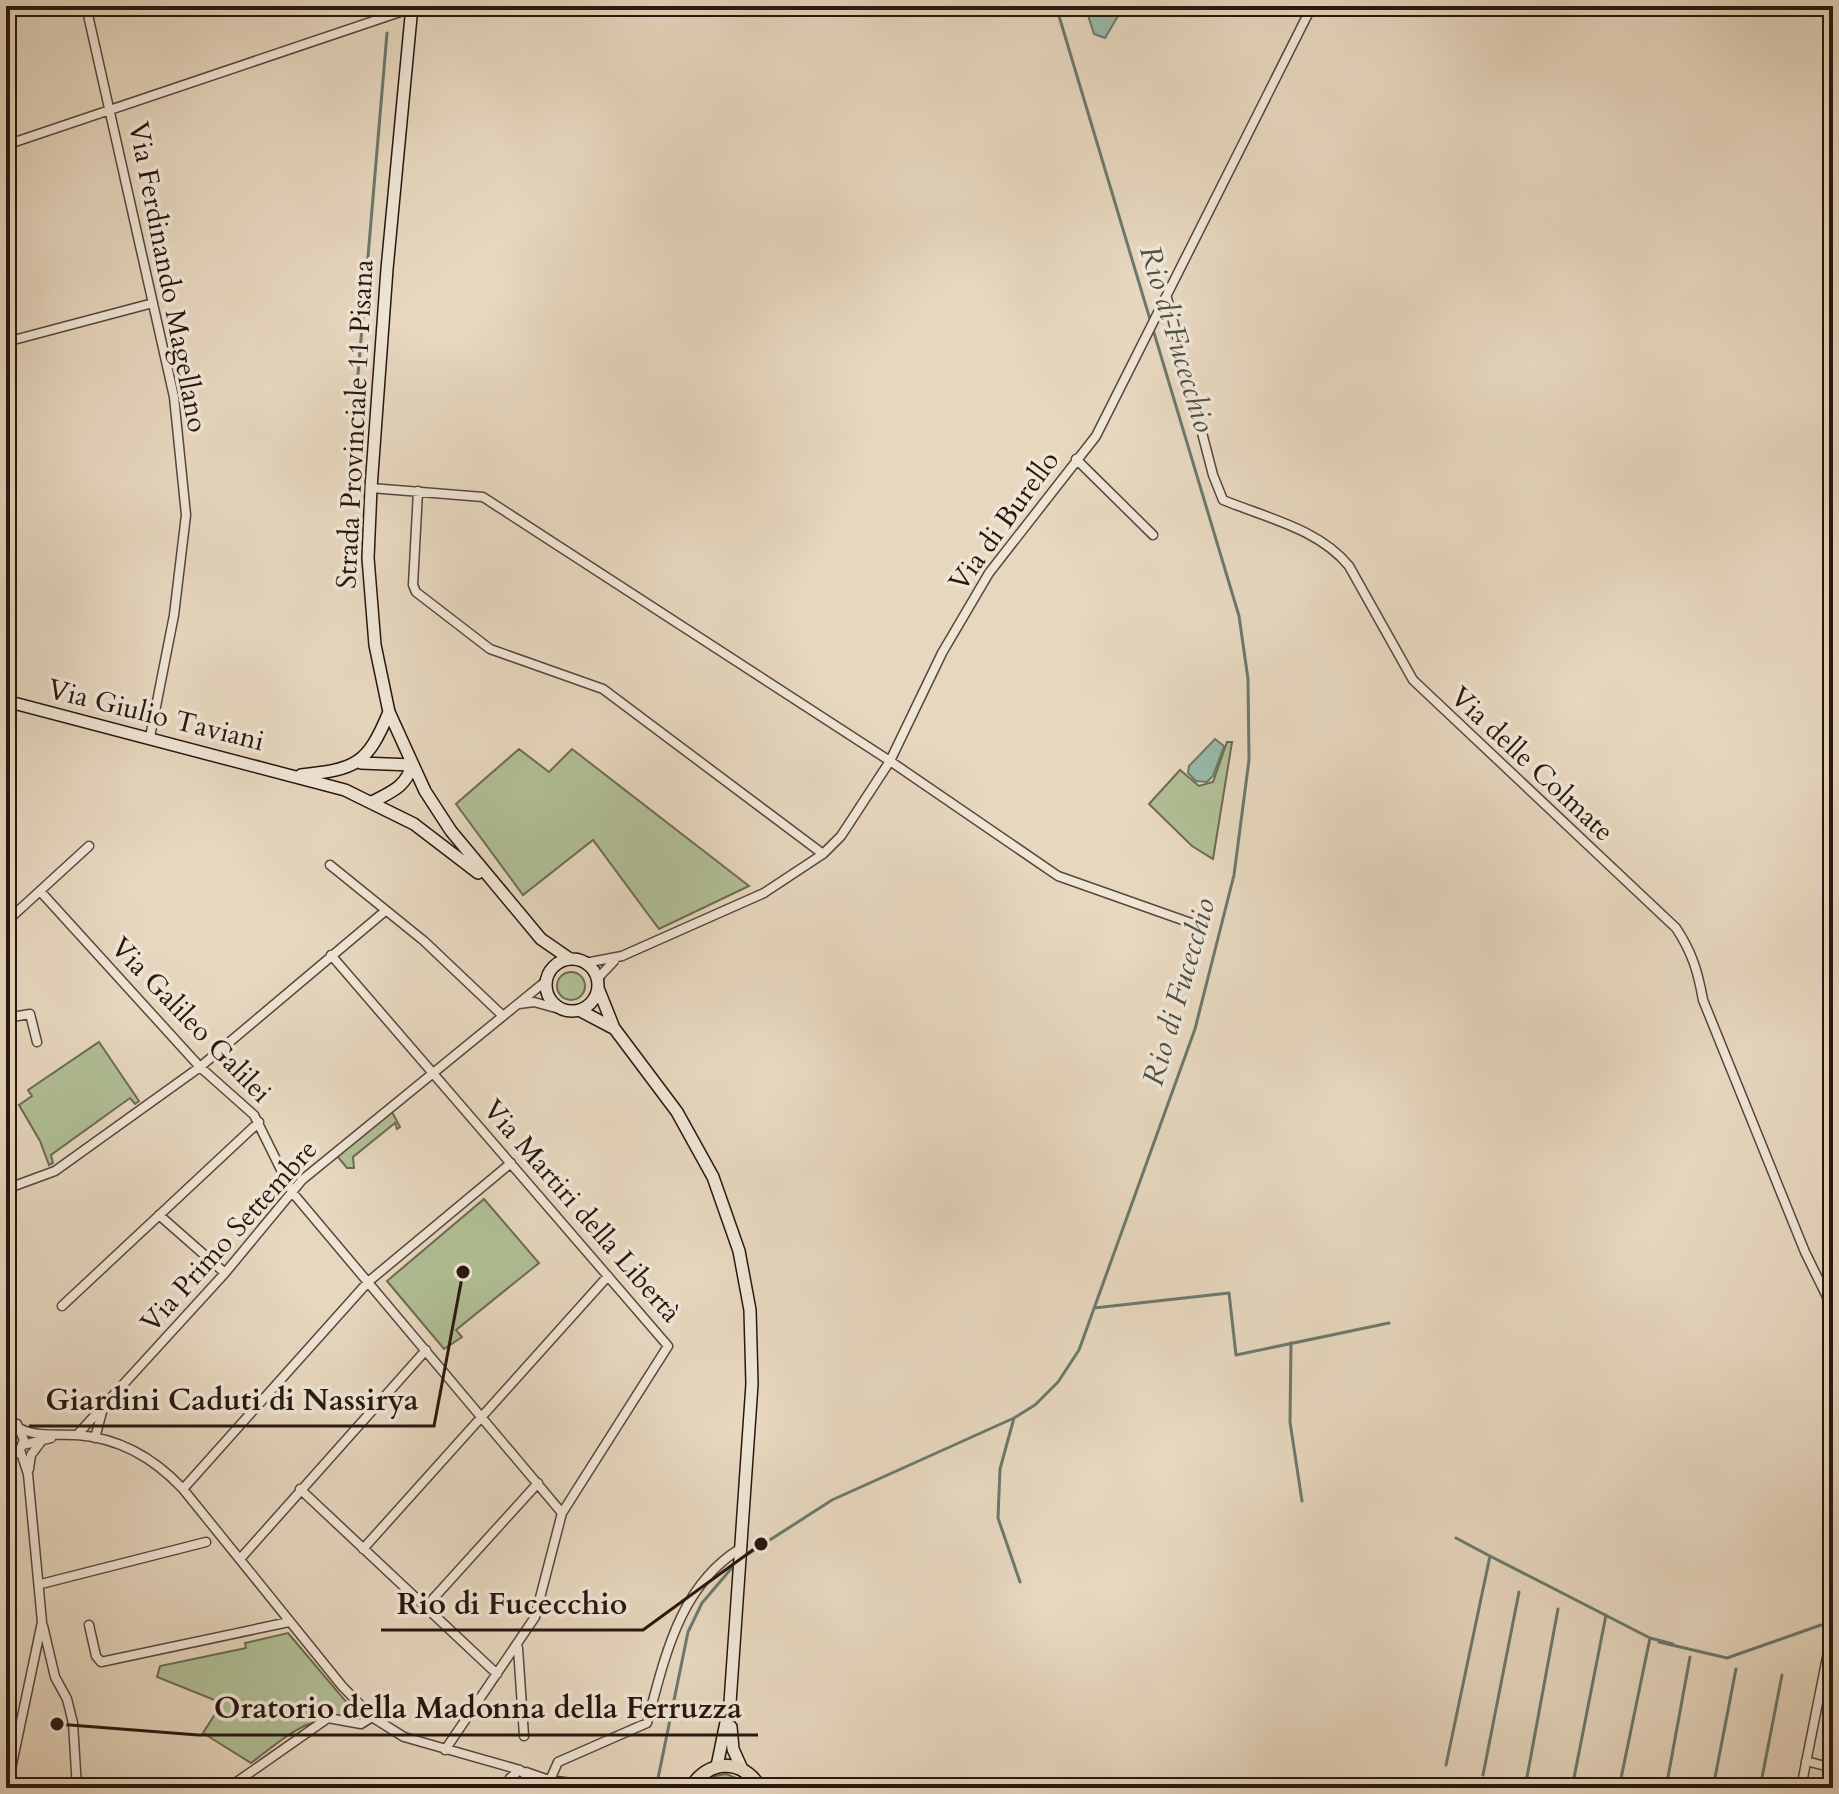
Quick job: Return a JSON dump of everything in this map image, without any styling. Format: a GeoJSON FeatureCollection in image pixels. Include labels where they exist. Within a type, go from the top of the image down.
{"type":"FeatureCollection","features":[{"type":"Feature","properties":{"kind":"main road","name":"Strada Provinciale 11 Pisana"},"geometry":{"type":"LineString","coordinates":[[414,7],[387,269],[371,488],[369,593],[389,712],[412,765],[451,831],[541,939],[570,959],[585,963]]}},
{"type":"Feature","properties":{"kind":"main road","name":"Via Giulio Taviani"},"geometry":{"type":"LineString","coordinates":[[6,701],[295,776],[372,802],[414,824],[449,848],[501,892]]}},
{"type":"Feature","properties":{"kind":"main road"},"geometry":{"type":"LineString","coordinates":[[361,763],[377,741],[389,712]]}},
{"type":"Feature","properties":{"kind":"main road","name":"Via Giulio Taviani"},"geometry":{"type":"LineString","coordinates":[[295,776],[340,771],[361,763],[412,765]]}},
{"type":"Feature","properties":{"kind":"main road"},"geometry":{"type":"LineString","coordinates":[[372,802],[399,788],[408,778],[412,765]]}},
{"type":"Feature","properties":{"kind":"main road","name":"Strada Provinciale 11 Pisana"},"geometry":{"type":"LineString","coordinates":[[541,939],[550,1000],[563,1010]]}},
{"type":"Feature","properties":{"kind":"main road"},"geometry":{"type":"LineString","coordinates":[[547,977],[558,963],[570,959]]}},
{"type":"Feature","properties":{"kind":"main road"},"geometry":{"type":"LineString","coordinates":[[585,963],[597,984],[614,1028],[694,1139],[721,1197],[739,1251],[752,1348],[730,1703],[717,1766],[691,1785]]}},
{"type":"Feature","properties":{"kind":"main road"},"geometry":{"type":"LineString","coordinates":[[579,1010],[592,1002],[597,984]]}},
{"type":"Feature","properties":{"kind":"main road"},"geometry":{"type":"LineString","coordinates":[[563,1010],[579,1010],[614,1028]]}},
{"type":"Feature","properties":{"kind":"main road"},"geometry":{"type":"LineString","coordinates":[[730,1703],[733,1749],[742,1769],[760,1788]]}},
{"type":"Feature","properties":{"kind":"main road"},"geometry":{"type":"LineString","coordinates":[[717,1766],[742,1769]]}},
{"type":"Feature","properties":{"kind":"street","name":"Via Ferdinando Magellano"},"geometry":{"type":"LineString","coordinates":[[86,6],[174,397],[186,515],[174,615],[150,737]]}},
{"type":"Feature","properties":{"kind":"street","name":"Via di Burello"},"geometry":{"type":"LineString","coordinates":[[585,963],[622,956],[764,893],[823,854],[841,836],[890,761],[970,604],[994,565],[1096,436],[1312,6]]}},
{"type":"Feature","properties":{"kind":"street"},"geometry":{"type":"LineString","coordinates":[[6,145],[414,7]]}},
{"type":"Feature","properties":{"kind":"street","name":"Via delle Colmate"},"geometry":{"type":"LineString","coordinates":[[1167,298],[1213,475],[1223,500],[1321,539],[1336,550],[1349,566],[1413,680],[1676,928],[1684,940],[1697,967],[1703,1000],[1805,1252],[1833,1309]]}},
{"type":"Feature","properties":{"kind":"street"},"geometry":{"type":"LineString","coordinates":[[6,342],[153,303]]}},
{"type":"Feature","properties":{"kind":"street"},"geometry":{"type":"LineString","coordinates":[[1076,459],[1153,535]]}},
{"type":"Feature","properties":{"kind":"street"},"geometry":{"type":"LineString","coordinates":[[371,488],[483,497],[890,761],[1058,876],[1191,923]]}},
{"type":"Feature","properties":{"kind":"street"},"geometry":{"type":"LineString","coordinates":[[418,491],[413,585],[416,592],[490,649],[603,689],[823,854]]}},
{"type":"Feature","properties":{"kind":"street"},"geometry":{"type":"LineString","coordinates":[[6,922],[89,846]]}},
{"type":"Feature","properties":{"kind":"street"},"geometry":{"type":"LineString","coordinates":[[330,865],[384,912],[424,941],[502,1015]]}},
{"type":"Feature","properties":{"kind":"street","name":"Via Galileo Galilei"},"geometry":{"type":"LineString","coordinates":[[40,891],[200,1067],[259,1122],[292,1192],[562,1513]]}},
{"type":"Feature","properties":{"kind":"street"},"geometry":{"type":"LineString","coordinates":[[6,1189],[55,1171],[200,1067],[384,912]]}},
{"type":"Feature","properties":{"kind":"street","name":"Via Martiri della Libertà"},"geometry":{"type":"LineString","coordinates":[[331,955],[665,1339],[668,1349],[562,1513]]}},
{"type":"Feature","properties":{"kind":"street","name":"Via di Burello"},"geometry":{"type":"LineString","coordinates":[[597,984],[622,956]]}},
{"type":"Feature","properties":{"kind":"street"},"geometry":{"type":"LineString","coordinates":[[433,1071],[502,1015],[519,1005],[547,977]]}},
{"type":"Feature","properties":{"kind":"street"},"geometry":{"type":"LineString","coordinates":[[519,1005],[534,1002],[563,1010]]}},
{"type":"Feature","properties":{"kind":"street"},"geometry":{"type":"LineString","coordinates":[[6,1018],[30,1014],[37,1042]]}},
{"type":"Feature","properties":{"kind":"street","name":"Via Primo Settembre"},"geometry":{"type":"LineString","coordinates":[[77,1435],[225,1273],[292,1192],[330,1154],[433,1071]]}},
{"type":"Feature","properties":{"kind":"street"},"geometry":{"type":"LineString","coordinates":[[62,1306],[259,1122]]}},
{"type":"Feature","properties":{"kind":"street"},"geometry":{"type":"LineString","coordinates":[[183,1489],[368,1282],[511,1163]]}},
{"type":"Feature","properties":{"kind":"street"},"geometry":{"type":"LineString","coordinates":[[159,1215],[225,1273]]}},
{"type":"Feature","properties":{"kind":"street"},"geometry":{"type":"LineString","coordinates":[[363,1549],[608,1276]]}},
{"type":"Feature","properties":{"kind":"street"},"geometry":{"type":"LineString","coordinates":[[240,1559],[426,1350]]}},
{"type":"Feature","properties":{"kind":"street"},"geometry":{"type":"LineString","coordinates":[[6,1396],[9,1420],[21,1429],[95,1438],[145,1456],[183,1489],[289,1622],[372,1717],[404,1737],[491,1764],[549,1780],[609,1788]]}},
{"type":"Feature","properties":{"kind":"street","name":"Via Primo Settembre"},"geometry":{"type":"LineString","coordinates":[[95,1438],[104,1408]]}},
{"type":"Feature","properties":{"kind":"street"},"geometry":{"type":"LineString","coordinates":[[21,1429],[41,1584],[42,1622],[55,1677],[67,1699],[73,1723],[77,1788]]}},
{"type":"Feature","properties":{"kind":"street"},"geometry":{"type":"LineString","coordinates":[[28,1474],[8,1458],[43,1439],[63,1435]]}},
{"type":"Feature","properties":{"kind":"street"},"geometry":{"type":"LineString","coordinates":[[28,1474],[31,1455],[43,1439]]}},
{"type":"Feature","properties":{"kind":"street"},"geometry":{"type":"LineString","coordinates":[[428,1610],[432,1600],[538,1483]]}},
{"type":"Feature","properties":{"kind":"street"},"geometry":{"type":"LineString","coordinates":[[300,1489],[497,1674]]}},
{"type":"Feature","properties":{"kind":"street"},"geometry":{"type":"LineString","coordinates":[[445,1750],[518,1647],[535,1617],[562,1513]]}},
{"type":"Feature","properties":{"kind":"street"},"geometry":{"type":"LineString","coordinates":[[41,1584],[206,1542]]}},
{"type":"Feature","properties":{"kind":"street"},"geometry":{"type":"LineString","coordinates":[[523,1788],[549,1780],[558,1762],[647,1723],[684,1608],[715,1565],[741,1543]]}},
{"type":"Feature","properties":{"kind":"street"},"geometry":{"type":"LineString","coordinates":[[7,1788],[42,1622]]}},
{"type":"Feature","properties":{"kind":"street"},"geometry":{"type":"LineString","coordinates":[[89,1625],[96,1656],[101,1662],[289,1622]]}},
{"type":"Feature","properties":{"kind":"street"},"geometry":{"type":"LineString","coordinates":[[518,1647],[524,1736]]}},
{"type":"Feature","properties":{"kind":"street"},"geometry":{"type":"LineString","coordinates":[[1801,1788],[1829,1647],[1833,1648]]}},
{"type":"Feature","properties":{"kind":"street"},"geometry":{"type":"LineString","coordinates":[[228,1788],[328,1718],[361,1724],[372,1717]]}},
{"type":"Feature","properties":{"kind":"street"},"geometry":{"type":"LineString","coordinates":[[1806,1761],[1833,1768]]}},
{"type":"Feature","properties":{"kind":"street"},"geometry":{"type":"LineString","coordinates":[[491,1764],[512,1785]]}},
{"type":"Feature","properties":{"kind":"street"},"geometry":{"type":"LineString","coordinates":[[512,1785],[513,1773],[523,1771]]}},
{"type":"Feature","properties":{"kind":"street"},"geometry":{"type":"LineString","coordinates":[[523,1771],[529,1781],[523,1788]]}},
{"type":"Feature","properties":{"kind":"shaded area"},"geometry":{"type":"Polygon","coordinates":[[[1085,6],[1124,6],[1105,38],[1094,34],[1085,6]]]}},
{"type":"Feature","properties":{"kind":"shaded area"},"geometry":{"type":"Polygon","coordinates":[[[1215,739],[1224,746],[1213,776],[1207,782],[1196,781],[1188,773],[1189,766],[1215,739]]]}},
{"type":"Feature","properties":{"kind":"shaded area"},"geometry":{"type":"Polygon","coordinates":[[[1227,742],[1232,742],[1213,859],[1192,846],[1149,804],[1180,770],[1199,786],[1213,782],[1227,742]]]}},
{"type":"Feature","properties":{"kind":"shaded area"},"geometry":{"type":"Polygon","coordinates":[[[519,749],[549,772],[572,749],[749,886],[659,929],[593,840],[523,895],[456,804],[519,749]]]}},
{"type":"Feature","properties":{"kind":"shaded area"},"geometry":{"type":"Polygon","coordinates":[[[571,972],[581,976],[585,986],[581,996],[571,1000],[561,996],[557,986],[561,976],[571,972]]]}},
{"type":"Feature","properties":{"kind":"shaded area"},"geometry":{"type":"Polygon","coordinates":[[[99,1042],[139,1101],[135,1104],[130,1098],[51,1155],[53,1163],[49,1165],[40,1141],[19,1105],[32,1096],[28,1090],[99,1042]]]}},
{"type":"Feature","properties":{"kind":"shaded area"},"geometry":{"type":"Polygon","coordinates":[[[392,1112],[400,1127],[397,1129],[395,1123],[353,1157],[354,1168],[347,1168],[337,1156],[392,1112]]]}},
{"type":"Feature","properties":{"kind":"shaded area"},"geometry":{"type":"Polygon","coordinates":[[[484,1199],[539,1263],[456,1330],[462,1337],[444,1349],[387,1281],[484,1199]]]}},
{"type":"Feature","properties":{"kind":"shaded area"},"geometry":{"type":"Polygon","coordinates":[[[288,1633],[359,1717],[326,1719],[300,1728],[251,1763],[203,1733],[222,1703],[157,1677],[160,1666],[246,1648],[245,1643],[288,1633]]]}},
{"type":"Feature","properties":{"kind":"shaded area"},"geometry":{"type":"Polygon","coordinates":[[[726,1774],[741,1780],[749,1788],[699,1788],[710,1777],[726,1774]]]}},
{"type":"Feature","properties":{"kind":"waterway","name":"Rio di Fucecchio"},"geometry":{"type":"LineString","coordinates":[[745,1556],[832,1500],[1014,1418],[1035,1405],[1058,1382],[1079,1350],[1195,1029],[1234,875],[1249,760],[1248,679],[1239,616],[1056,6]]}},
{"type":"Feature","properties":{"kind":"waterway"},"geometry":{"type":"LineString","coordinates":[[356,398],[387,33]]}},
{"type":"Feature","properties":{"kind":"waterway"},"geometry":{"type":"LineString","coordinates":[[1094,1308],[1229,1293],[1236,1355],[1389,1323]]}},
{"type":"Feature","properties":{"kind":"waterway"},"geometry":{"type":"LineString","coordinates":[[1291,1343],[1290,1422],[1302,1501]]}},
{"type":"Feature","properties":{"kind":"waterway"},"geometry":{"type":"LineString","coordinates":[[1014,1418],[1000,1469],[998,1518],[1020,1582]]}},
{"type":"Feature","properties":{"kind":"waterway"},"geometry":{"type":"LineString","coordinates":[[1456,1538],[1488,1555]]}},
{"type":"Feature","properties":{"kind":"waterway"},"geometry":{"type":"LineString","coordinates":[[1446,1765],[1490,1556],[1650,1638],[1673,1644]]}},
{"type":"Feature","properties":{"kind":"waterway","name":"Rio di Fucecchio"},"geometry":{"type":"LineString","coordinates":[[656,1788],[688,1632],[702,1603],[736,1563]]}},
{"type":"Feature","properties":{"kind":"waterway"},"geometry":{"type":"LineString","coordinates":[[1483,1775],[1519,1592]]}},
{"type":"Feature","properties":{"kind":"waterway"},"geometry":{"type":"LineString","coordinates":[[1525,1788],[1558,1609]]}},
{"type":"Feature","properties":{"kind":"waterway"},"geometry":{"type":"LineString","coordinates":[[1572,1788],[1606,1615]]}},
{"type":"Feature","properties":{"kind":"waterway"},"geometry":{"type":"LineString","coordinates":[[1659,1642],[1727,1658],[1821,1625]]}},
{"type":"Feature","properties":{"kind":"waterway"},"geometry":{"type":"LineString","coordinates":[[1619,1788],[1650,1638]]}},
{"type":"Feature","properties":{"kind":"waterway"},"geometry":{"type":"LineString","coordinates":[[1666,1788],[1690,1657]]}},
{"type":"Feature","properties":{"kind":"waterway"},"geometry":{"type":"LineString","coordinates":[[1713,1788],[1736,1669]]}},
{"type":"Feature","properties":{"kind":"waterway"},"geometry":{"type":"LineString","coordinates":[[1760,1788],[1782,1675]]}},
{"type":"Feature","properties":{"kind":"place","name":"Giardini Caduti di Nassirya"},"geometry":{"type":"Point","coordinates":[463,1272]}},
{"type":"Feature","properties":{"kind":"place","name":"Rio di Fucecchio"},"geometry":{"type":"Point","coordinates":[761,1544]}},
{"type":"Feature","properties":{"kind":"place","name":"Oratorio della Madonna della Ferruzza"},"geometry":{"type":"Point","coordinates":[57,1724]}}]}
